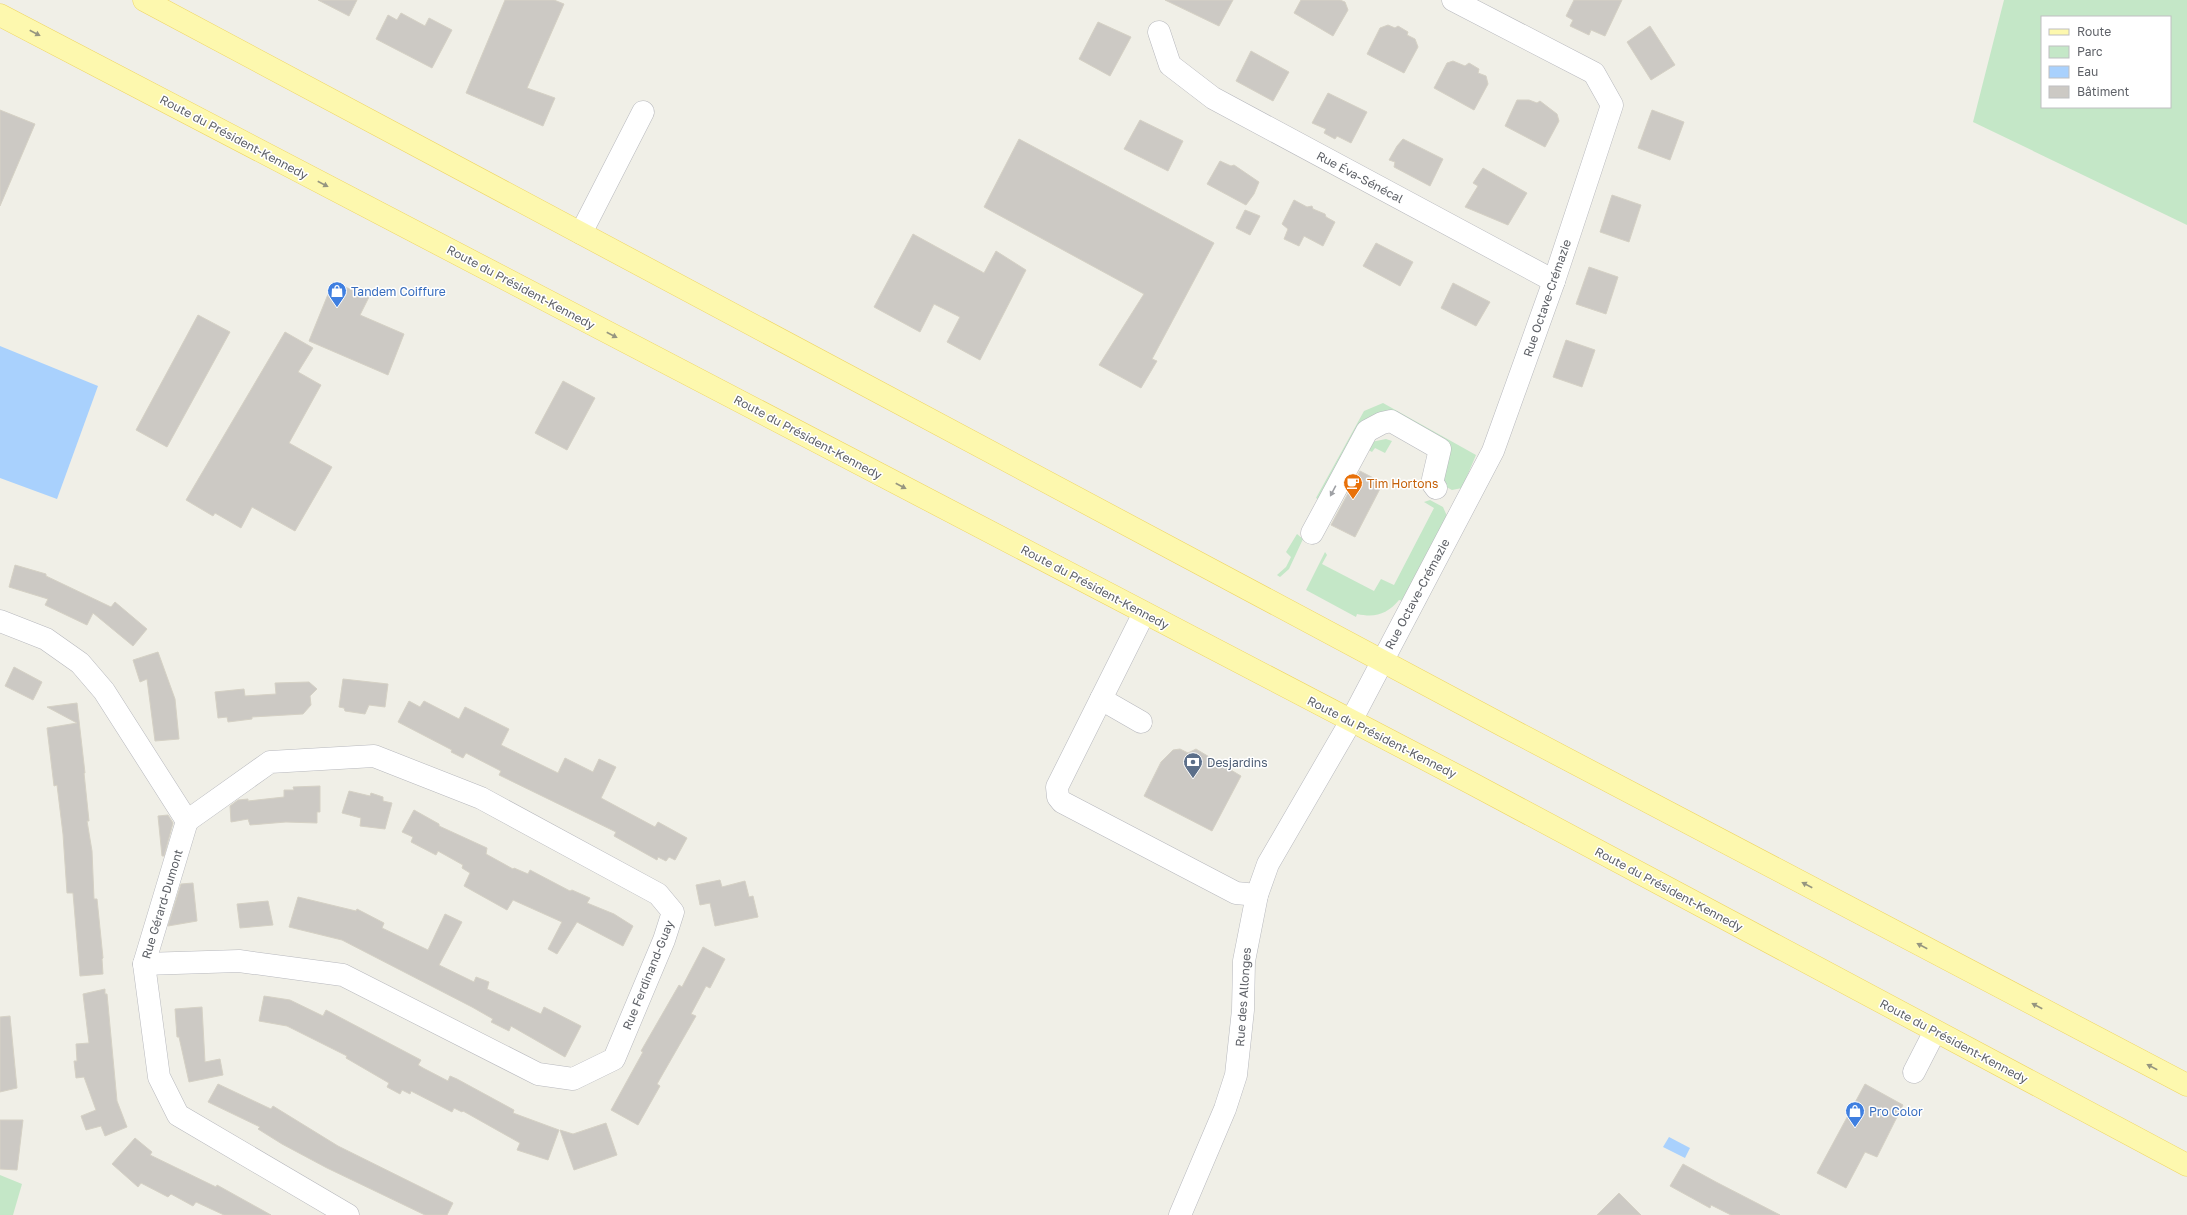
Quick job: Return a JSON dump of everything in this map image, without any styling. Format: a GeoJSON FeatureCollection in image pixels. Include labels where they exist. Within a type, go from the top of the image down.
{"type":"FeatureCollection","features":[{"type":"Feature","properties":{"kind":"main road"},"geometry":{"type":"LineString","coordinates":[[144,0],[1382,661],[2187,1085]]}},
{"type":"Feature","properties":{"kind":"main road","name":"Route du Président-Kennedy"},"geometry":{"type":"LineString","coordinates":[[0,15],[1470,783],[2187,1165]]}},
{"type":"Feature","properties":{"kind":"street","name":"Rue Octave-Crémazie"},"geometry":{"type":"LineString","coordinates":[[1350,721],[1493,451],[1554,281],[1612,105],[1594,73],[1454,0]]}},
{"type":"Feature","properties":{"kind":"street","name":"Rue Éva-Sénécal"},"geometry":{"type":"LineString","coordinates":[[1158,32],[1170,65],[1213,98],[1554,281]]}},
{"type":"Feature","properties":{"kind":"street"},"geometry":{"type":"LineString","coordinates":[[581,233],[643,112]]}},
{"type":"Feature","properties":{"kind":"street"},"geometry":{"type":"LineString","coordinates":[[1312,533],[1363,437],[1367,431],[1373,427],[1391,421],[1440,449],[1433,484],[1429,484]]}},
{"type":"Feature","properties":{"kind":"street"},"geometry":{"type":"LineString","coordinates":[[1144,613],[1057,787],[1058,797],[1062,802],[1236,893],[1257,895]]}},
{"type":"Feature","properties":{"kind":"street"},"geometry":{"type":"LineString","coordinates":[[0,621],[46,639],[80,663],[104,692],[187,821]]}},
{"type":"Feature","properties":{"kind":"street"},"geometry":{"type":"LineString","coordinates":[[1101,699],[1141,722]]}},
{"type":"Feature","properties":{"kind":"street","name":"Rue des Allonges"},"geometry":{"type":"LineString","coordinates":[[1180,1215],[1225,1109],[1236,1075],[1243,1010],[1244,961],[1257,895],[1268,864],[1350,721]]}},
{"type":"Feature","properties":{"kind":"street","name":"Rue Ferdinand-Guay"},"geometry":{"type":"LineString","coordinates":[[144,964],[239,961],[342,975],[538,1074],[573,1079],[614,1059],[664,940],[673,912],[658,894],[482,798],[374,756],[270,762],[187,821]]}},
{"type":"Feature","properties":{"kind":"street","name":"Rue Gérard-Dumont"},"geometry":{"type":"LineString","coordinates":[[187,821],[144,964],[159,1077],[178,1115],[348,1215]]}},
{"type":"Feature","properties":{"kind":"street"},"geometry":{"type":"LineString","coordinates":[[1914,1072],[1935,1031]]}},
{"type":"Feature","properties":{"kind":"green space"},"geometry":{"type":"Polygon","coordinates":[[[2004,0],[2187,0],[2187,225],[1973,122],[2004,0]]]}},
{"type":"Feature","properties":{"kind":"green space"},"geometry":{"type":"Polygon","coordinates":[[[1383,403],[1476,455],[1462,488],[1452,490],[1439,483],[1443,454],[1393,417],[1318,499],[1316,498],[1364,411],[1383,403]]]}},
{"type":"Feature","properties":{"kind":"green space"},"geometry":{"type":"Polygon","coordinates":[[[1386,439],[1392,441],[1385,453],[1375,448],[1372,452],[1365,448],[1371,442],[1386,439]]]}},
{"type":"Feature","properties":{"kind":"green space"},"geometry":{"type":"Polygon","coordinates":[[[1430,500],[1443,507],[1447,516],[1403,601],[1399,600],[1390,609],[1381,614],[1357,614],[1356,617],[1306,590],[1325,552],[1327,555],[1322,564],[1374,591],[1381,579],[1394,585],[1434,508],[1424,502],[1430,500]]]}},
{"type":"Feature","properties":{"kind":"green space"},"geometry":{"type":"Polygon","coordinates":[[[1297,534],[1303,539],[1289,569],[1280,577],[1277,575],[1286,567],[1291,557],[1286,552],[1297,534]]]}},
{"type":"Feature","properties":{"kind":"green space"},"geometry":{"type":"Polygon","coordinates":[[[0,1175],[22,1184],[13,1215],[0,1215],[0,1175]]]}},
{"type":"Feature","properties":{"kind":"water"},"geometry":{"type":"Polygon","coordinates":[[[0,346],[98,386],[57,499],[0,478],[0,346]]]}},
{"type":"Feature","properties":{"kind":"water"},"geometry":{"type":"Polygon","coordinates":[[[1669,1137],[1690,1148],[1685,1158],[1663,1147],[1669,1137]]]}},
{"type":"Feature","properties":{"kind":"building"},"geometry":{"type":"Polygon","coordinates":[[[318,0],[357,0],[349,16],[318,0]]]}},
{"type":"Feature","properties":{"kind":"building"},"geometry":{"type":"Polygon","coordinates":[[[505,0],[554,0],[564,4],[527,88],[555,98],[543,126],[466,93],[505,0]]]}},
{"type":"Feature","properties":{"kind":"building"},"geometry":{"type":"Polygon","coordinates":[[[1165,0],[1233,0],[1219,26],[1165,0]]]}},
{"type":"Feature","properties":{"kind":"building"},"geometry":{"type":"Polygon","coordinates":[[[1301,0],[1340,0],[1345,2],[1348,10],[1333,36],[1294,13],[1301,0]]]}},
{"type":"Feature","properties":{"kind":"building"},"geometry":{"type":"Polygon","coordinates":[[[1574,0],[1622,0],[1605,36],[1591,30],[1589,35],[1570,26],[1573,20],[1566,16],[1574,0]]]}},
{"type":"Feature","properties":{"kind":"building"},"geometry":{"type":"Polygon","coordinates":[[[401,13],[425,26],[429,18],[452,30],[432,68],[376,39],[388,15],[397,20],[401,13]]]}},
{"type":"Feature","properties":{"kind":"building"},"geometry":{"type":"Polygon","coordinates":[[[1098,22],[1131,37],[1110,76],[1079,59],[1098,22]]]}},
{"type":"Feature","properties":{"kind":"building"},"geometry":{"type":"Polygon","coordinates":[[[1388,25],[1395,28],[1398,26],[1408,32],[1407,35],[1415,39],[1418,47],[1404,73],[1367,54],[1380,28],[1388,25]]]}},
{"type":"Feature","properties":{"kind":"building"},"geometry":{"type":"Polygon","coordinates":[[[1650,26],[1675,65],[1651,80],[1627,42],[1650,26]]]}},
{"type":"Feature","properties":{"kind":"building"},"geometry":{"type":"Polygon","coordinates":[[[1251,51],[1289,72],[1273,101],[1236,81],[1251,51]]]}},
{"type":"Feature","properties":{"kind":"building"},"geometry":{"type":"Polygon","coordinates":[[[1453,61],[1465,66],[1469,63],[1479,69],[1478,73],[1486,76],[1488,84],[1474,110],[1434,88],[1447,63],[1453,61]]]}},
{"type":"Feature","properties":{"kind":"building"},"geometry":{"type":"Polygon","coordinates":[[[1328,93],[1367,112],[1351,143],[1337,136],[1335,139],[1324,133],[1326,129],[1312,123],[1328,93]]]}},
{"type":"Feature","properties":{"kind":"building"},"geometry":{"type":"Polygon","coordinates":[[[1517,100],[1529,100],[1537,103],[1540,101],[1557,114],[1559,121],[1545,147],[1505,126],[1517,100]]]}},
{"type":"Feature","properties":{"kind":"building"},"geometry":{"type":"Polygon","coordinates":[[[0,110],[35,124],[0,206],[0,110]]]}},
{"type":"Feature","properties":{"kind":"building"},"geometry":{"type":"Polygon","coordinates":[[[1652,110],[1684,122],[1670,160],[1638,148],[1652,110]]]}},
{"type":"Feature","properties":{"kind":"building"},"geometry":{"type":"Polygon","coordinates":[[[1140,120],[1183,141],[1168,171],[1124,149],[1140,120]]]}},
{"type":"Feature","properties":{"kind":"building"},"geometry":{"type":"Polygon","coordinates":[[[1019,139],[1214,243],[1152,359],[1157,361],[1141,388],[1099,365],[1144,294],[984,207],[1019,139]]]}},
{"type":"Feature","properties":{"kind":"building"},"geometry":{"type":"Polygon","coordinates":[[[1403,139],[1443,159],[1430,186],[1394,167],[1395,162],[1389,160],[1403,139]]]}},
{"type":"Feature","properties":{"kind":"building"},"geometry":{"type":"Polygon","coordinates":[[[1220,161],[1231,166],[1234,165],[1259,182],[1254,194],[1246,205],[1207,184],[1220,161]]]}},
{"type":"Feature","properties":{"kind":"building"},"geometry":{"type":"Polygon","coordinates":[[[1483,168],[1527,193],[1508,225],[1465,207],[1478,186],[1473,183],[1483,168]]]}},
{"type":"Feature","properties":{"kind":"building"},"geometry":{"type":"Polygon","coordinates":[[[1612,195],[1641,205],[1629,242],[1600,232],[1612,195]]]}},
{"type":"Feature","properties":{"kind":"building"},"geometry":{"type":"Polygon","coordinates":[[[1294,200],[1307,207],[1312,206],[1313,209],[1325,214],[1326,217],[1335,222],[1323,246],[1304,236],[1299,246],[1284,239],[1288,229],[1282,224],[1294,200]]]}},
{"type":"Feature","properties":{"kind":"building"},"geometry":{"type":"Polygon","coordinates":[[[1245,210],[1260,216],[1250,235],[1236,228],[1245,210]]]}},
{"type":"Feature","properties":{"kind":"building"},"geometry":{"type":"Polygon","coordinates":[[[913,234],[984,273],[996,251],[1026,270],[980,360],[947,342],[960,317],[934,304],[920,332],[874,307],[913,234]]]}},
{"type":"Feature","properties":{"kind":"building"},"geometry":{"type":"Polygon","coordinates":[[[1376,243],[1413,262],[1400,286],[1363,266],[1376,243]]]}},
{"type":"Feature","properties":{"kind":"building"},"geometry":{"type":"Polygon","coordinates":[[[1589,267],[1618,277],[1606,314],[1576,304],[1589,267]]]}},
{"type":"Feature","properties":{"kind":"building"},"geometry":{"type":"Polygon","coordinates":[[[333,282],[369,297],[360,315],[404,334],[388,375],[309,341],[333,282]]]}},
{"type":"Feature","properties":{"kind":"building"},"geometry":{"type":"Polygon","coordinates":[[[1453,283],[1490,302],[1476,326],[1441,308],[1453,283]]]}},
{"type":"Feature","properties":{"kind":"building"},"geometry":{"type":"Polygon","coordinates":[[[198,315],[230,332],[167,447],[136,430],[198,315]]]}},
{"type":"Feature","properties":{"kind":"building"},"geometry":{"type":"Polygon","coordinates":[[[285,332],[313,348],[298,372],[321,385],[289,443],[332,467],[295,531],[252,507],[241,528],[215,513],[213,516],[186,500],[285,332]]]}},
{"type":"Feature","properties":{"kind":"building"},"geometry":{"type":"Polygon","coordinates":[[[1566,340],[1595,350],[1582,387],[1553,377],[1566,340]]]}},
{"type":"Feature","properties":{"kind":"building"},"geometry":{"type":"Polygon","coordinates":[[[563,381],[595,398],[567,450],[535,433],[563,381]]]}},
{"type":"Feature","properties":{"kind":"building"},"geometry":{"type":"Polygon","coordinates":[[[1360,471],[1383,483],[1355,537],[1331,525],[1360,471]]]}},
{"type":"Feature","properties":{"kind":"building"},"geometry":{"type":"Polygon","coordinates":[[[15,565],[46,574],[46,576],[111,607],[115,602],[147,629],[133,646],[93,613],[87,625],[45,605],[48,599],[9,587],[15,565]]]}},
{"type":"Feature","properties":{"kind":"building"},"geometry":{"type":"Polygon","coordinates":[[[158,652],[175,699],[179,739],[155,741],[147,679],[140,682],[133,660],[158,652]]]}},
{"type":"Feature","properties":{"kind":"building"},"geometry":{"type":"Polygon","coordinates":[[[14,667],[42,682],[33,700],[5,686],[14,667]]]}},
{"type":"Feature","properties":{"kind":"building"},"geometry":{"type":"Polygon","coordinates":[[[343,679],[388,684],[385,707],[369,705],[365,714],[345,711],[344,708],[339,707],[343,679]]]}},
{"type":"Feature","properties":{"kind":"building"},"geometry":{"type":"Polygon","coordinates":[[[309,682],[317,689],[310,696],[311,705],[303,714],[252,717],[252,719],[228,722],[227,717],[218,718],[215,692],[244,689],[245,696],[276,694],[275,683],[309,682]]]}},
{"type":"Feature","properties":{"kind":"building"},"geometry":{"type":"Polygon","coordinates":[[[409,701],[420,707],[424,701],[459,719],[465,707],[509,729],[501,745],[558,773],[565,758],[593,772],[599,759],[616,767],[601,798],[655,827],[658,822],[687,838],[675,860],[669,857],[666,861],[658,857],[657,860],[614,836],[616,832],[499,775],[501,771],[466,753],[463,758],[451,752],[452,750],[398,722],[409,701]]]}},
{"type":"Feature","properties":{"kind":"building"},"geometry":{"type":"Polygon","coordinates":[[[77,703],[85,773],[89,821],[87,821],[92,851],[94,899],[97,899],[103,958],[103,974],[80,976],[73,893],[67,893],[63,834],[57,785],[54,786],[47,728],[77,723],[47,707],[77,703]]]}},
{"type":"Feature","properties":{"kind":"building"},"geometry":{"type":"Polygon","coordinates":[[[1180,749],[1188,753],[1196,749],[1241,776],[1212,831],[1144,796],[1161,762],[1173,750],[1180,749]]]}},
{"type":"Feature","properties":{"kind":"building"},"geometry":{"type":"Polygon","coordinates":[[[320,786],[320,812],[317,812],[317,823],[286,822],[250,825],[248,819],[231,822],[230,806],[238,800],[248,799],[248,801],[284,797],[284,790],[294,790],[293,787],[320,786]]]}},
{"type":"Feature","properties":{"kind":"building"},"geometry":{"type":"Polygon","coordinates":[[[349,791],[370,796],[371,793],[383,797],[383,801],[392,803],[385,829],[360,826],[361,818],[342,813],[349,791]]]}},
{"type":"Feature","properties":{"kind":"building"},"geometry":{"type":"Polygon","coordinates":[[[414,810],[439,824],[439,826],[487,848],[486,854],[513,869],[514,868],[528,874],[530,870],[570,891],[572,890],[590,898],[587,903],[614,914],[633,926],[623,946],[577,922],[557,954],[548,949],[562,922],[513,900],[507,910],[464,886],[470,873],[462,868],[463,865],[438,851],[436,855],[411,842],[413,837],[402,832],[414,810]]]}},
{"type":"Feature","properties":{"kind":"building"},"geometry":{"type":"Polygon","coordinates":[[[168,815],[173,823],[164,856],[162,856],[158,816],[168,815]]]}},
{"type":"Feature","properties":{"kind":"building"},"geometry":{"type":"Polygon","coordinates":[[[720,880],[722,887],[745,881],[749,897],[753,896],[758,917],[715,926],[710,903],[700,905],[696,885],[720,880]]]}},
{"type":"Feature","properties":{"kind":"building"},"geometry":{"type":"Polygon","coordinates":[[[193,883],[197,921],[168,926],[181,884],[193,883]]]}},
{"type":"Feature","properties":{"kind":"building"},"geometry":{"type":"Polygon","coordinates":[[[298,897],[356,911],[357,909],[384,923],[382,928],[428,950],[445,914],[462,922],[439,965],[474,982],[476,977],[489,982],[487,989],[541,1014],[544,1007],[581,1026],[565,1057],[511,1026],[509,1031],[491,1022],[493,1019],[472,1007],[342,940],[289,927],[298,897]]]}},
{"type":"Feature","properties":{"kind":"building"},"geometry":{"type":"Polygon","coordinates":[[[268,901],[273,925],[240,928],[237,904],[268,901]]]}},
{"type":"Feature","properties":{"kind":"building"},"geometry":{"type":"Polygon","coordinates":[[[703,947],[725,959],[710,988],[706,986],[691,1014],[696,1016],[657,1084],[660,1086],[638,1125],[611,1110],[643,1052],[641,1051],[679,985],[682,987],[703,947]]]}},
{"type":"Feature","properties":{"kind":"building"},"geometry":{"type":"Polygon","coordinates":[[[105,989],[105,994],[107,994],[117,1101],[127,1127],[105,1136],[101,1126],[86,1130],[81,1116],[96,1110],[84,1077],[76,1078],[74,1061],[77,1061],[76,1044],[89,1043],[83,994],[105,989]]]}},
{"type":"Feature","properties":{"kind":"building"},"geometry":{"type":"Polygon","coordinates":[[[264,996],[290,1000],[323,1016],[326,1010],[421,1060],[418,1065],[448,1081],[450,1076],[457,1079],[514,1110],[513,1113],[559,1130],[548,1160],[517,1150],[520,1143],[463,1111],[462,1112],[454,1108],[452,1112],[411,1091],[410,1094],[402,1090],[400,1094],[387,1087],[389,1083],[346,1058],[347,1056],[287,1026],[259,1021],[264,996]]]}},
{"type":"Feature","properties":{"kind":"building"},"geometry":{"type":"Polygon","coordinates":[[[202,1007],[205,1062],[220,1059],[223,1075],[189,1082],[179,1037],[177,1037],[175,1009],[202,1007]]]}},
{"type":"Feature","properties":{"kind":"building"},"geometry":{"type":"Polygon","coordinates":[[[10,1016],[17,1088],[0,1092],[0,1017],[10,1016]]]}},
{"type":"Feature","properties":{"kind":"building"},"geometry":{"type":"Polygon","coordinates":[[[218,1084],[271,1109],[273,1106],[338,1146],[453,1203],[447,1215],[425,1215],[327,1168],[282,1144],[258,1129],[260,1127],[208,1102],[218,1084]]]}},
{"type":"Feature","properties":{"kind":"building"},"geometry":{"type":"Polygon","coordinates":[[[1865,1084],[1903,1105],[1877,1157],[1865,1152],[1846,1188],[1817,1173],[1865,1084]]]}},
{"type":"Feature","properties":{"kind":"building"},"geometry":{"type":"Polygon","coordinates":[[[0,1120],[23,1120],[17,1170],[0,1169],[0,1120]]]}},
{"type":"Feature","properties":{"kind":"building"},"geometry":{"type":"Polygon","coordinates":[[[606,1123],[617,1155],[574,1170],[560,1130],[573,1134],[606,1123]]]}},
{"type":"Feature","properties":{"kind":"building"},"geometry":{"type":"Polygon","coordinates":[[[135,1138],[152,1152],[150,1155],[216,1187],[217,1185],[271,1215],[224,1215],[196,1202],[193,1206],[171,1194],[168,1197],[141,1183],[138,1187],[112,1164],[135,1138]]]}},
{"type":"Feature","properties":{"kind":"building"},"geometry":{"type":"Polygon","coordinates":[[[1683,1164],[1780,1215],[1731,1215],[1711,1205],[1710,1208],[1670,1186],[1683,1164]]]}},
{"type":"Feature","properties":{"kind":"building"},"geometry":{"type":"Polygon","coordinates":[[[1619,1193],[1641,1215],[1597,1215],[1619,1193]]]}},
{"type":"Feature","properties":{"kind":"place","name":"Tandem Coiffure"},"geometry":{"type":"Point","coordinates":[337,308]}},
{"type":"Feature","properties":{"kind":"place","name":"Tim Hortons"},"geometry":{"type":"Point","coordinates":[1353,500]}},
{"type":"Feature","properties":{"kind":"place","name":"Desjardins"},"geometry":{"type":"Point","coordinates":[1193,779]}},
{"type":"Feature","properties":{"kind":"place","name":"Pro Color"},"geometry":{"type":"Point","coordinates":[1855,1128]}}]}
